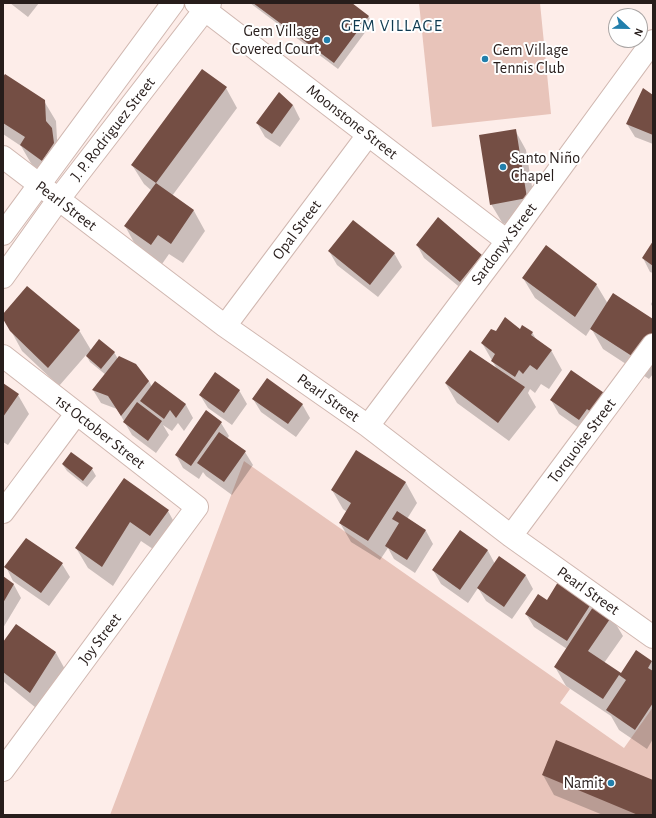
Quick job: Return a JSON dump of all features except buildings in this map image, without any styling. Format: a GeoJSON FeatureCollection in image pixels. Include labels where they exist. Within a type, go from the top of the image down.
{"type":"FeatureCollection","features":[{"type":"Feature","properties":{"kind":"street","name":"J. P. Rodriguez Street"},"geometry":{"type":"LineString","coordinates":[[3,234],[173,3]]}},
{"type":"Feature","properties":{"kind":"street","name":"J. P. Rodriguez Street"},"geometry":{"type":"LineString","coordinates":[[3,276],[58,200],[143,90],[204,5]]}},
{"type":"Feature","properties":{"kind":"street","name":"Moonstone Street"},"geometry":{"type":"LineString","coordinates":[[204,5],[507,241]]}},
{"type":"Feature","properties":{"kind":"street","name":"Sardonyx Street"},"geometry":{"type":"LineString","coordinates":[[368,426],[507,241],[653,41]]}},
{"type":"Feature","properties":{"kind":"street"},"geometry":{"type":"LineString","coordinates":[[121,73],[143,90]]}},
{"type":"Feature","properties":{"kind":"street","name":"Opal Street"},"geometry":{"type":"LineString","coordinates":[[225,326],[368,134]]}},
{"type":"Feature","properties":{"kind":"street","name":"Pearl Street"},"geometry":{"type":"LineString","coordinates":[[3,157],[225,326],[368,426],[512,536],[653,637]]}},
{"type":"Feature","properties":{"kind":"street","name":"Torquoise Street"},"geometry":{"type":"LineString","coordinates":[[512,536],[653,345]]}},
{"type":"Feature","properties":{"kind":"street","name":"1st October Street"},"geometry":{"type":"LineString","coordinates":[[3,356],[197,508]]}},
{"type":"Feature","properties":{"kind":"street"},"geometry":{"type":"LineString","coordinates":[[3,512],[76,414]]}},
{"type":"Feature","properties":{"kind":"street","name":"Joy Street"},"geometry":{"type":"LineString","coordinates":[[3,770],[197,508]]}},
{"type":"Feature","properties":{"kind":"shaded area","name":"Gem Village Tennis Club"},"geometry":{"type":"Polygon","coordinates":[[[419,3],[540,3],[551,114],[432,127],[419,3]]]}},
{"type":"Feature","properties":{"kind":"shaded area"},"geometry":{"type":"Polygon","coordinates":[[[244,461],[570,689],[560,703],[624,748],[653,707],[653,815],[110,815],[244,461]]]}},
{"type":"Feature","properties":{"kind":"place","name":"Gem Village Covered Court"},"geometry":{"type":"Point","coordinates":[327,40]}},
{"type":"Feature","properties":{"kind":"place","name":"Gem Village Tennis Club"},"geometry":{"type":"Point","coordinates":[485,59]}},
{"type":"Feature","properties":{"kind":"place","name":"Santo Niño Chapel"},"geometry":{"type":"Point","coordinates":[503,167]}},
{"type":"Feature","properties":{"kind":"place","name":"Namit"},"geometry":{"type":"Point","coordinates":[611,783]}},
{"type":"Feature","properties":{"kind":"district","name":"GEM VILLAGE"},"geometry":{"type":"Point","coordinates":[392,26]}}]}
